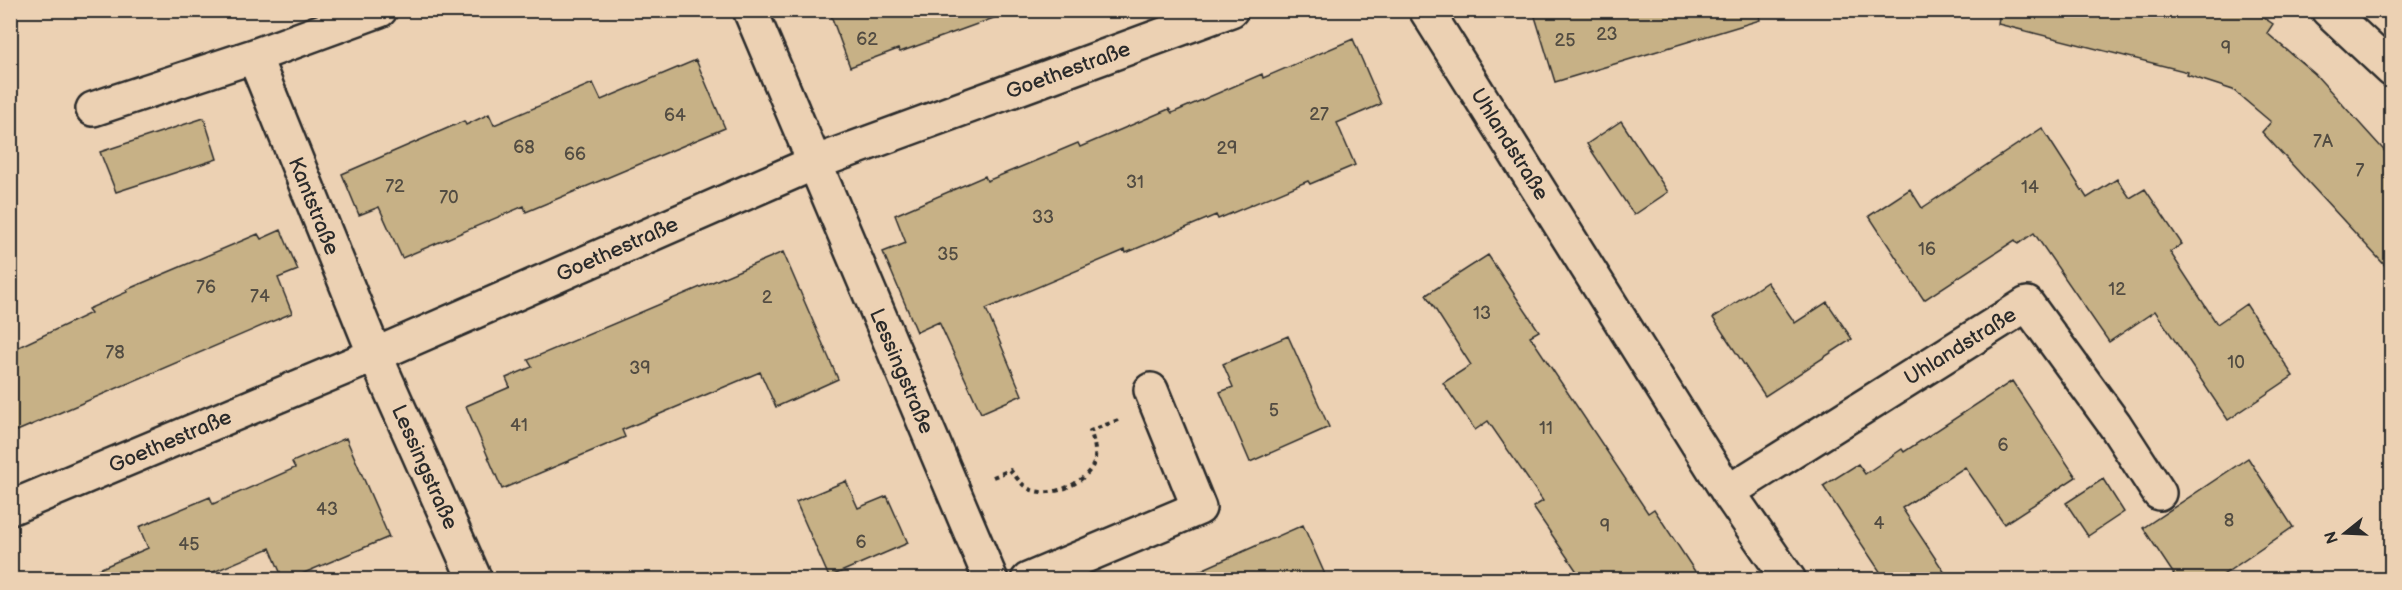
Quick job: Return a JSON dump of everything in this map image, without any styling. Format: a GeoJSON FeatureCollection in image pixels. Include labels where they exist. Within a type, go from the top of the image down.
{"type":"FeatureCollection","features":[{"type":"Feature","properties":{"kind":"street"},"geometry":{"type":"LineString","coordinates":[[93,109],[254,56],[380,10]]}},
{"type":"Feature","properties":{"kind":"street","name":"Lessingstraße"},"geometry":{"type":"LineString","coordinates":[[750,10],[991,579]]}},
{"type":"Feature","properties":{"kind":"street","name":"Goethestraße"},"geometry":{"type":"LineString","coordinates":[[10,508],[375,355],[814,163],[1231,10]]}},
{"type":"Feature","properties":{"kind":"street","name":"Uhlandstraße"},"geometry":{"type":"LineString","coordinates":[[1426,10],[1728,492],[1789,579]]}},
{"type":"Feature","properties":{"kind":"street"},"geometry":{"type":"LineString","coordinates":[[2328,10],[2391,70]]}},
{"type":"Feature","properties":{"kind":"street","name":"Kantstraße"},"geometry":{"type":"LineString","coordinates":[[254,56],[375,355]]}},
{"type":"Feature","properties":{"kind":"street","name":"Uhlandstraße"},"geometry":{"type":"LineString","coordinates":[[1728,492],[2027,304],[2115,425],[2159,493]]}},
{"type":"Feature","properties":{"kind":"street","name":"Lessingstraße"},"geometry":{"type":"LineString","coordinates":[[375,355],[476,579]]}},
{"type":"Feature","properties":{"kind":"street"},"geometry":{"type":"LineString","coordinates":[[1028,579],[1199,508],[1154,397]]}},
{"type":"Feature","properties":{"kind":"path"},"geometry":{"type":"LineString","coordinates":[[954,493],[1010,470],[1026,487],[1038,492],[1062,490],[1085,476],[1095,462],[1094,440],[1090,431],[1154,397]]}},
{"type":"Feature","properties":{"kind":"building"},"geometry":{"type":"Polygon","coordinates":[[[829,10],[1001,10],[1002,15],[900,52],[898,49],[850,67],[829,10]]]}},
{"type":"Feature","properties":{"kind":"building"},"geometry":{"type":"Polygon","coordinates":[[[1533,10],[1758,10],[1760,20],[1555,82],[1533,10]]]}},
{"type":"Feature","properties":{"kind":"building"},"geometry":{"type":"Polygon","coordinates":[[[2000,10],[2252,10],[2273,24],[2267,33],[2315,74],[2391,158],[2391,272],[2262,132],[2271,122],[2233,90],[2187,75],[2188,72],[1998,24],[2000,10]]]}},
{"type":"Feature","properties":{"kind":"building"},"geometry":{"type":"Polygon","coordinates":[[[1353,39],[1381,104],[1337,123],[1355,165],[1310,184],[1308,181],[1218,219],[1216,215],[1126,253],[1125,250],[986,309],[1022,395],[981,413],[939,322],[917,332],[883,252],[906,243],[895,215],[985,176],[987,181],[1078,143],[1080,147],[1169,109],[1172,113],[1262,74],[1263,78],[1353,39]]]}},
{"type":"Feature","properties":{"kind":"building"},"geometry":{"type":"Polygon","coordinates":[[[696,60],[725,128],[526,212],[524,206],[402,258],[379,207],[359,215],[342,174],[464,121],[466,125],[489,114],[494,125],[593,83],[601,100],[696,60]]]}},
{"type":"Feature","properties":{"kind":"building"},"geometry":{"type":"Polygon","coordinates":[[[204,118],[217,159],[116,192],[100,152],[204,118]]]}},
{"type":"Feature","properties":{"kind":"building"},"geometry":{"type":"Polygon","coordinates":[[[1621,121],[1668,192],[1634,215],[1587,144],[1621,121]]]}},
{"type":"Feature","properties":{"kind":"building"},"geometry":{"type":"Polygon","coordinates":[[[2042,128],[2087,198],[2117,179],[2130,198],[2145,189],[2182,244],[2170,252],[2217,324],[2246,304],[2293,376],[2228,420],[2155,311],[2109,342],[2034,233],[2018,244],[2015,240],[1924,300],[1869,216],[1910,189],[1922,208],[2042,128]]]}},
{"type":"Feature","properties":{"kind":"building"},"geometry":{"type":"Polygon","coordinates":[[[281,230],[298,270],[278,278],[292,313],[10,434],[10,351],[91,313],[88,309],[127,292],[126,290],[258,234],[261,239],[281,230]]]}},
{"type":"Feature","properties":{"kind":"building"},"geometry":{"type":"Polygon","coordinates":[[[783,252],[838,379],[776,407],[760,372],[622,430],[625,437],[502,489],[466,406],[510,387],[506,378],[532,367],[528,360],[783,252]]]}},
{"type":"Feature","properties":{"kind":"building"},"geometry":{"type":"Polygon","coordinates":[[[1488,255],[1539,331],[1530,336],[1648,513],[1654,509],[1700,579],[1582,579],[1533,507],[1543,501],[1488,421],[1475,430],[1443,383],[1471,365],[1426,295],[1488,255]]]}},
{"type":"Feature","properties":{"kind":"building"},"geometry":{"type":"Polygon","coordinates":[[[1767,282],[1795,323],[1827,302],[1852,339],[1765,396],[1713,318],[1767,282]]]}},
{"type":"Feature","properties":{"kind":"building"},"geometry":{"type":"Polygon","coordinates":[[[1288,336],[1329,427],[1250,462],[1220,392],[1233,387],[1223,364],[1288,336]]]}},
{"type":"Feature","properties":{"kind":"building"},"geometry":{"type":"Polygon","coordinates":[[[2012,381],[2076,477],[2004,524],[1965,467],[1902,508],[1949,579],[1885,579],[1823,486],[1858,464],[1865,474],[1902,449],[1904,452],[2012,381]]]}},
{"type":"Feature","properties":{"kind":"building"},"geometry":{"type":"Polygon","coordinates":[[[346,438],[389,537],[290,579],[283,579],[270,548],[197,579],[76,579],[148,548],[139,527],[210,497],[213,504],[295,468],[292,462],[346,438]]]}},
{"type":"Feature","properties":{"kind":"building"},"geometry":{"type":"Polygon","coordinates":[[[2248,458],[2293,527],[2217,579],[2177,579],[2143,528],[2248,458]]]}},
{"type":"Feature","properties":{"kind":"building"},"geometry":{"type":"Polygon","coordinates":[[[2103,479],[2124,512],[2088,536],[2066,503],[2103,479]]]}},
{"type":"Feature","properties":{"kind":"building"},"geometry":{"type":"Polygon","coordinates":[[[846,481],[858,508],[887,496],[908,543],[829,577],[796,502],[846,481]]]}},
{"type":"Feature","properties":{"kind":"building"},"geometry":{"type":"Polygon","coordinates":[[[1303,525],[1327,579],[1181,579],[1303,525]]]}}]}
